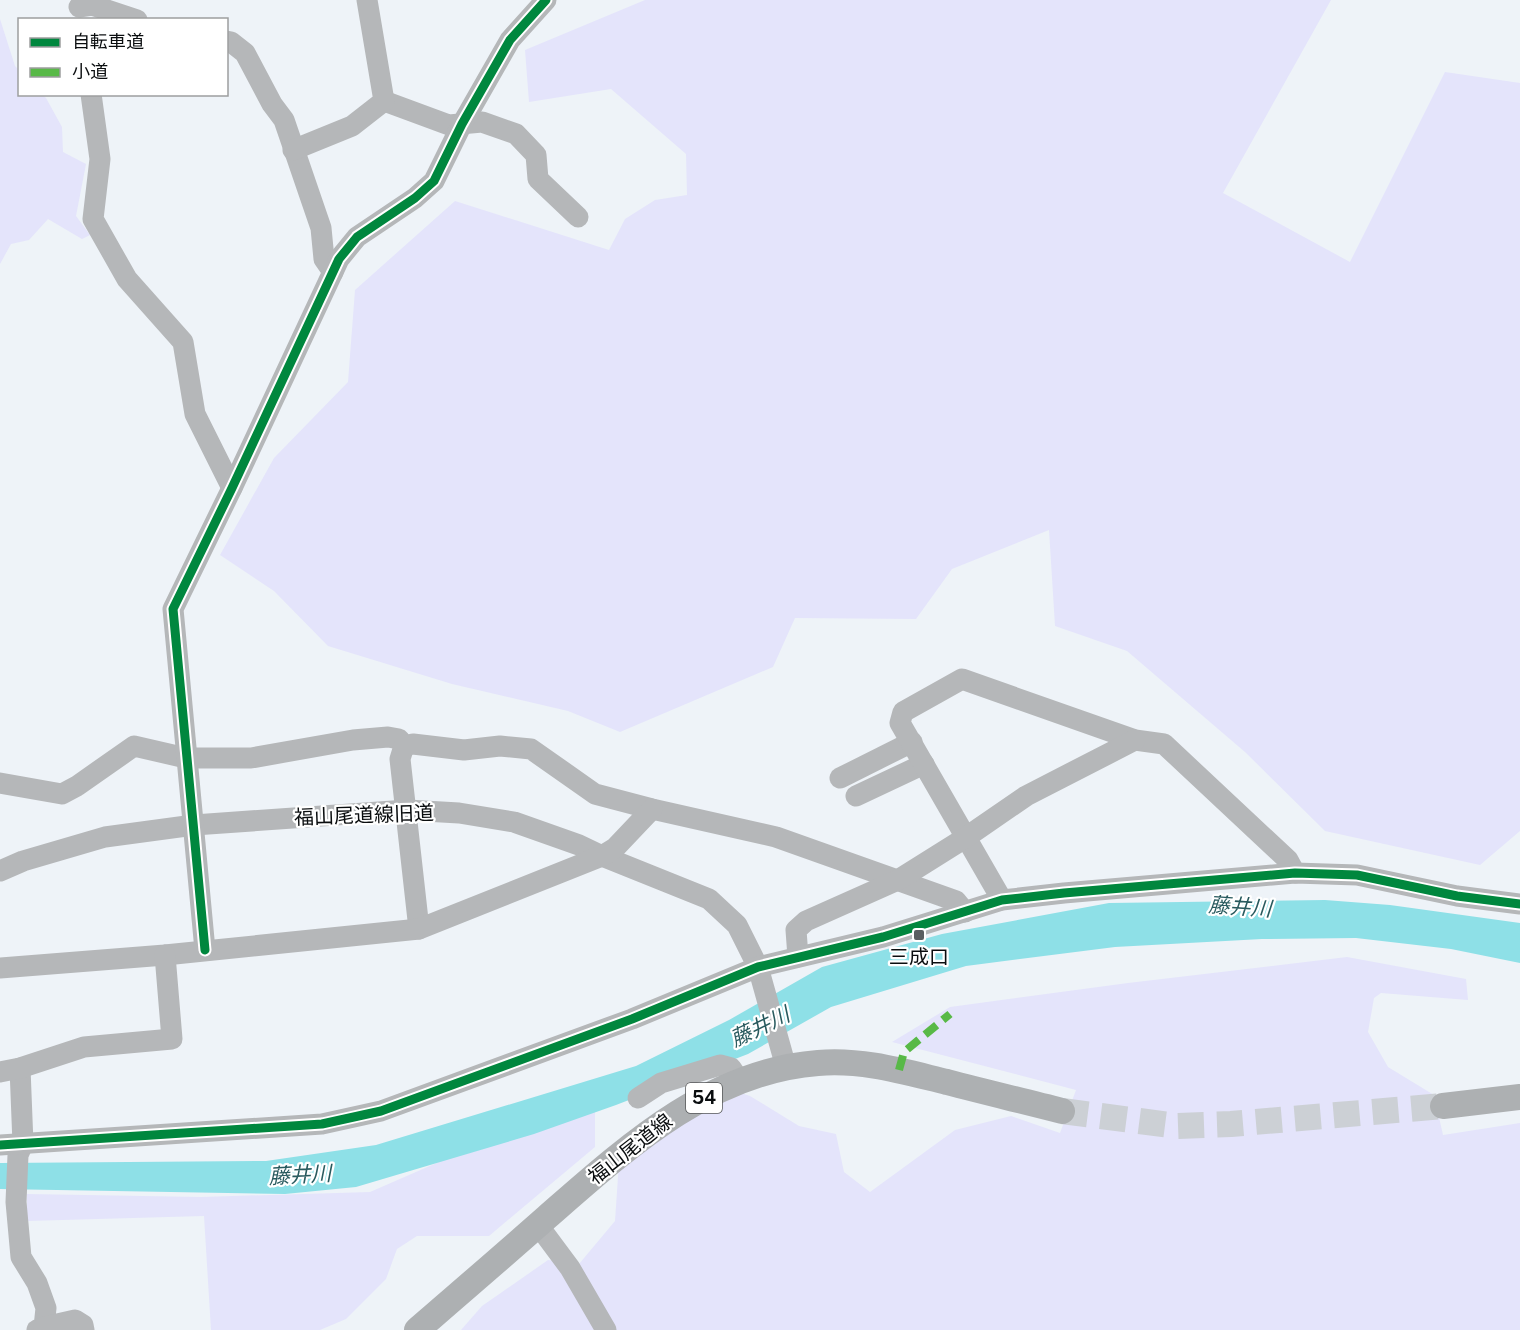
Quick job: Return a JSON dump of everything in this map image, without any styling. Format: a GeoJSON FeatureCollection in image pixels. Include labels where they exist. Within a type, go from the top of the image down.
{"type":"FeatureCollection","features":[{"type":"Feature","properties":{"kind":"main road","name":"福山尾道線"},"geometry":{"type":"LineString","coordinates":[[417,1330],[623,1151],[684,1108],[784,1057],[819,1063],[857,1064],[899,1070],[1062,1111]]}},
{"type":"Feature","properties":{"kind":"main road"},"geometry":{"type":"LineString","coordinates":[[1443,1106],[1520,1097]]}},
{"type":"Feature","properties":{"kind":"street"},"geometry":{"type":"LineString","coordinates":[[367,0],[384,101]]}},
{"type":"Feature","properties":{"kind":"street"},"geometry":{"type":"LineString","coordinates":[[205,950],[173,609],[339,259],[357,237],[415,198],[434,182],[462,124],[510,40],[546,0]]}},
{"type":"Feature","properties":{"kind":"street"},"geometry":{"type":"LineString","coordinates":[[80,9],[92,5],[131,18]]}},
{"type":"Feature","properties":{"kind":"street"},"geometry":{"type":"LineString","coordinates":[[228,41],[244,53],[272,104],[284,120],[321,228],[324,260],[333,272]]}},
{"type":"Feature","properties":{"kind":"street"},"geometry":{"type":"LineString","coordinates":[[91,96],[100,159],[93,219],[128,279],[183,342],[195,414],[232,488]]}},
{"type":"Feature","properties":{"kind":"street"},"geometry":{"type":"LineString","coordinates":[[384,101],[449,125],[482,122],[516,134],[536,155],[538,179],[578,216]]}},
{"type":"Feature","properties":{"kind":"street"},"geometry":{"type":"LineString","coordinates":[[293,150],[352,126],[384,101]]}},
{"type":"Feature","properties":{"kind":"street"},"geometry":{"type":"LineString","coordinates":[[1002,900],[900,723],[903,712],[962,679],[1135,740],[1164,744],[1288,860],[1295,873]]}},
{"type":"Feature","properties":{"kind":"street"},"geometry":{"type":"LineString","coordinates":[[0,783],[62,794],[134,746],[186,758],[251,758],[388,736],[399,739],[404,746]]}},
{"type":"Feature","properties":{"kind":"street"},"geometry":{"type":"LineString","coordinates":[[798,957],[796,930],[806,921],[898,880],[1026,796],[1135,740]]}},
{"type":"Feature","properties":{"kind":"street"},"geometry":{"type":"LineString","coordinates":[[840,778],[912,742]]}},
{"type":"Feature","properties":{"kind":"street"},"geometry":{"type":"LineString","coordinates":[[404,746],[413,744],[464,750],[500,746],[531,748],[595,794],[777,837],[956,901],[965,912]]}},
{"type":"Feature","properties":{"kind":"street"},"geometry":{"type":"LineString","coordinates":[[404,746],[400,759],[419,929]]}},
{"type":"Feature","properties":{"kind":"street"},"geometry":{"type":"LineString","coordinates":[[856,796],[924,764]]}},
{"type":"Feature","properties":{"kind":"street"},"geometry":{"type":"LineString","coordinates":[[0,968],[165,955],[419,929],[602,856],[615,848],[652,809]]}},
{"type":"Feature","properties":{"kind":"street","name":"福山尾道線旧道"},"geometry":{"type":"LineString","coordinates":[[0,871],[23,861],[105,837],[194,825],[407,810],[459,813],[514,822],[579,845],[710,899],[738,925],[761,976],[784,1057]]}},
{"type":"Feature","properties":{"kind":"street"},"geometry":{"type":"LineString","coordinates":[[14,1148],[322,1124],[381,1111],[632,1019],[761,976],[798,957],[883,937],[1002,900],[1295,873],[1357,875],[1457,897],[1520,904]]}},
{"type":"Feature","properties":{"kind":"street"},"geometry":{"type":"LineString","coordinates":[[84,1330],[83,1325],[75,1320],[41,1329],[46,1308],[37,1283],[21,1257],[10,1070],[84,1047],[172,1039],[165,955]]}},
{"type":"Feature","properties":{"kind":"street"},"geometry":{"type":"LineString","coordinates":[[638,1098],[662,1083],[720,1065],[731,1068],[740,1081]]}},
{"type":"Feature","properties":{"kind":"street"},"geometry":{"type":"LineString","coordinates":[[538,1225],[570,1268],[606,1330]]}},
{"type":"Feature","properties":{"kind":"shaded area"},"geometry":{"type":"Polygon","coordinates":[[[645,0],[1331,0],[1223,193],[1350,262],[1445,72],[1520,83],[1520,831],[1480,865],[1325,831],[1245,752],[1127,651],[1055,626],[1049,530],[952,569],[916,619],[795,618],[773,667],[620,732],[568,711],[452,684],[328,646],[274,591],[220,555],[274,458],[348,382],[355,290],[455,201],[609,250],[625,219],[655,200],[687,195],[686,154],[611,89],[529,102],[525,50],[645,0]]]}},
{"type":"Feature","properties":{"kind":"shaded area"},"geometry":{"type":"Polygon","coordinates":[[[0,19],[15,66],[18,69],[18,96],[44,96],[46,98],[62,127],[63,152],[86,164],[76,216],[90,235],[82,239],[48,219],[29,240],[11,244],[0,264],[0,19]]]}},
{"type":"Feature","properties":{"kind":"shaded area"},"geometry":{"type":"Polygon","coordinates":[[[1347,957],[1466,979],[1468,1000],[1381,993],[1374,998],[1368,1032],[1388,1067],[1434,1095],[1443,1135],[1520,1123],[1520,1330],[461,1330],[482,1306],[548,1260],[579,1264],[615,1221],[619,1162],[714,1084],[750,1096],[799,1126],[836,1134],[844,1172],[870,1192],[955,1130],[1011,1116],[1060,1133],[1076,1090],[892,1042],[950,1007],[1347,957]]]}},
{"type":"Feature","properties":{"kind":"shaded area"},"geometry":{"type":"Polygon","coordinates":[[[595,1094],[595,1147],[489,1236],[417,1236],[397,1249],[386,1279],[346,1319],[320,1330],[211,1330],[204,1216],[27,1221],[27,1194],[201,1197],[370,1192],[595,1094]]]}},
{"type":"Feature","properties":{"kind":"water","name":"藤井川"},"geometry":{"type":"Polygon","coordinates":[[[1325,900],[1390,905],[1520,923],[1520,963],[1451,949],[1356,938],[1262,939],[1115,947],[966,966],[831,1007],[748,1054],[616,1105],[534,1134],[356,1187],[285,1194],[0,1189],[0,1163],[266,1161],[376,1145],[636,1066],[729,1020],[822,967],[942,934],[1109,903],[1325,900]]]}},
{"type":"Feature","properties":{"kind":"tunnel"},"geometry":{"type":"LineString","coordinates":[[1062,1111],[1178,1126],[1231,1124],[1443,1106]]}},
{"type":"Feature","properties":{"kind":"marked path"},"geometry":{"type":"LineString","coordinates":[[899,1070],[904,1052],[950,1014]]}},
{"type":"Feature","properties":{"kind":"cycle path"},"geometry":{"type":"LineString","coordinates":[[205,950],[173,609],[339,259],[357,237],[415,198],[434,181],[462,124],[510,40],[546,0]]}},
{"type":"Feature","properties":{"kind":"cycle path"},"geometry":{"type":"LineString","coordinates":[[0,1145],[322,1124],[381,1111],[632,1019],[758,967],[883,937],[1002,900],[1295,873],[1357,875],[1457,896],[1520,904]]}},
{"type":"Feature","properties":{"kind":"place","name":"三成口"},"geometry":{"type":"Point","coordinates":[919,935]}}]}
